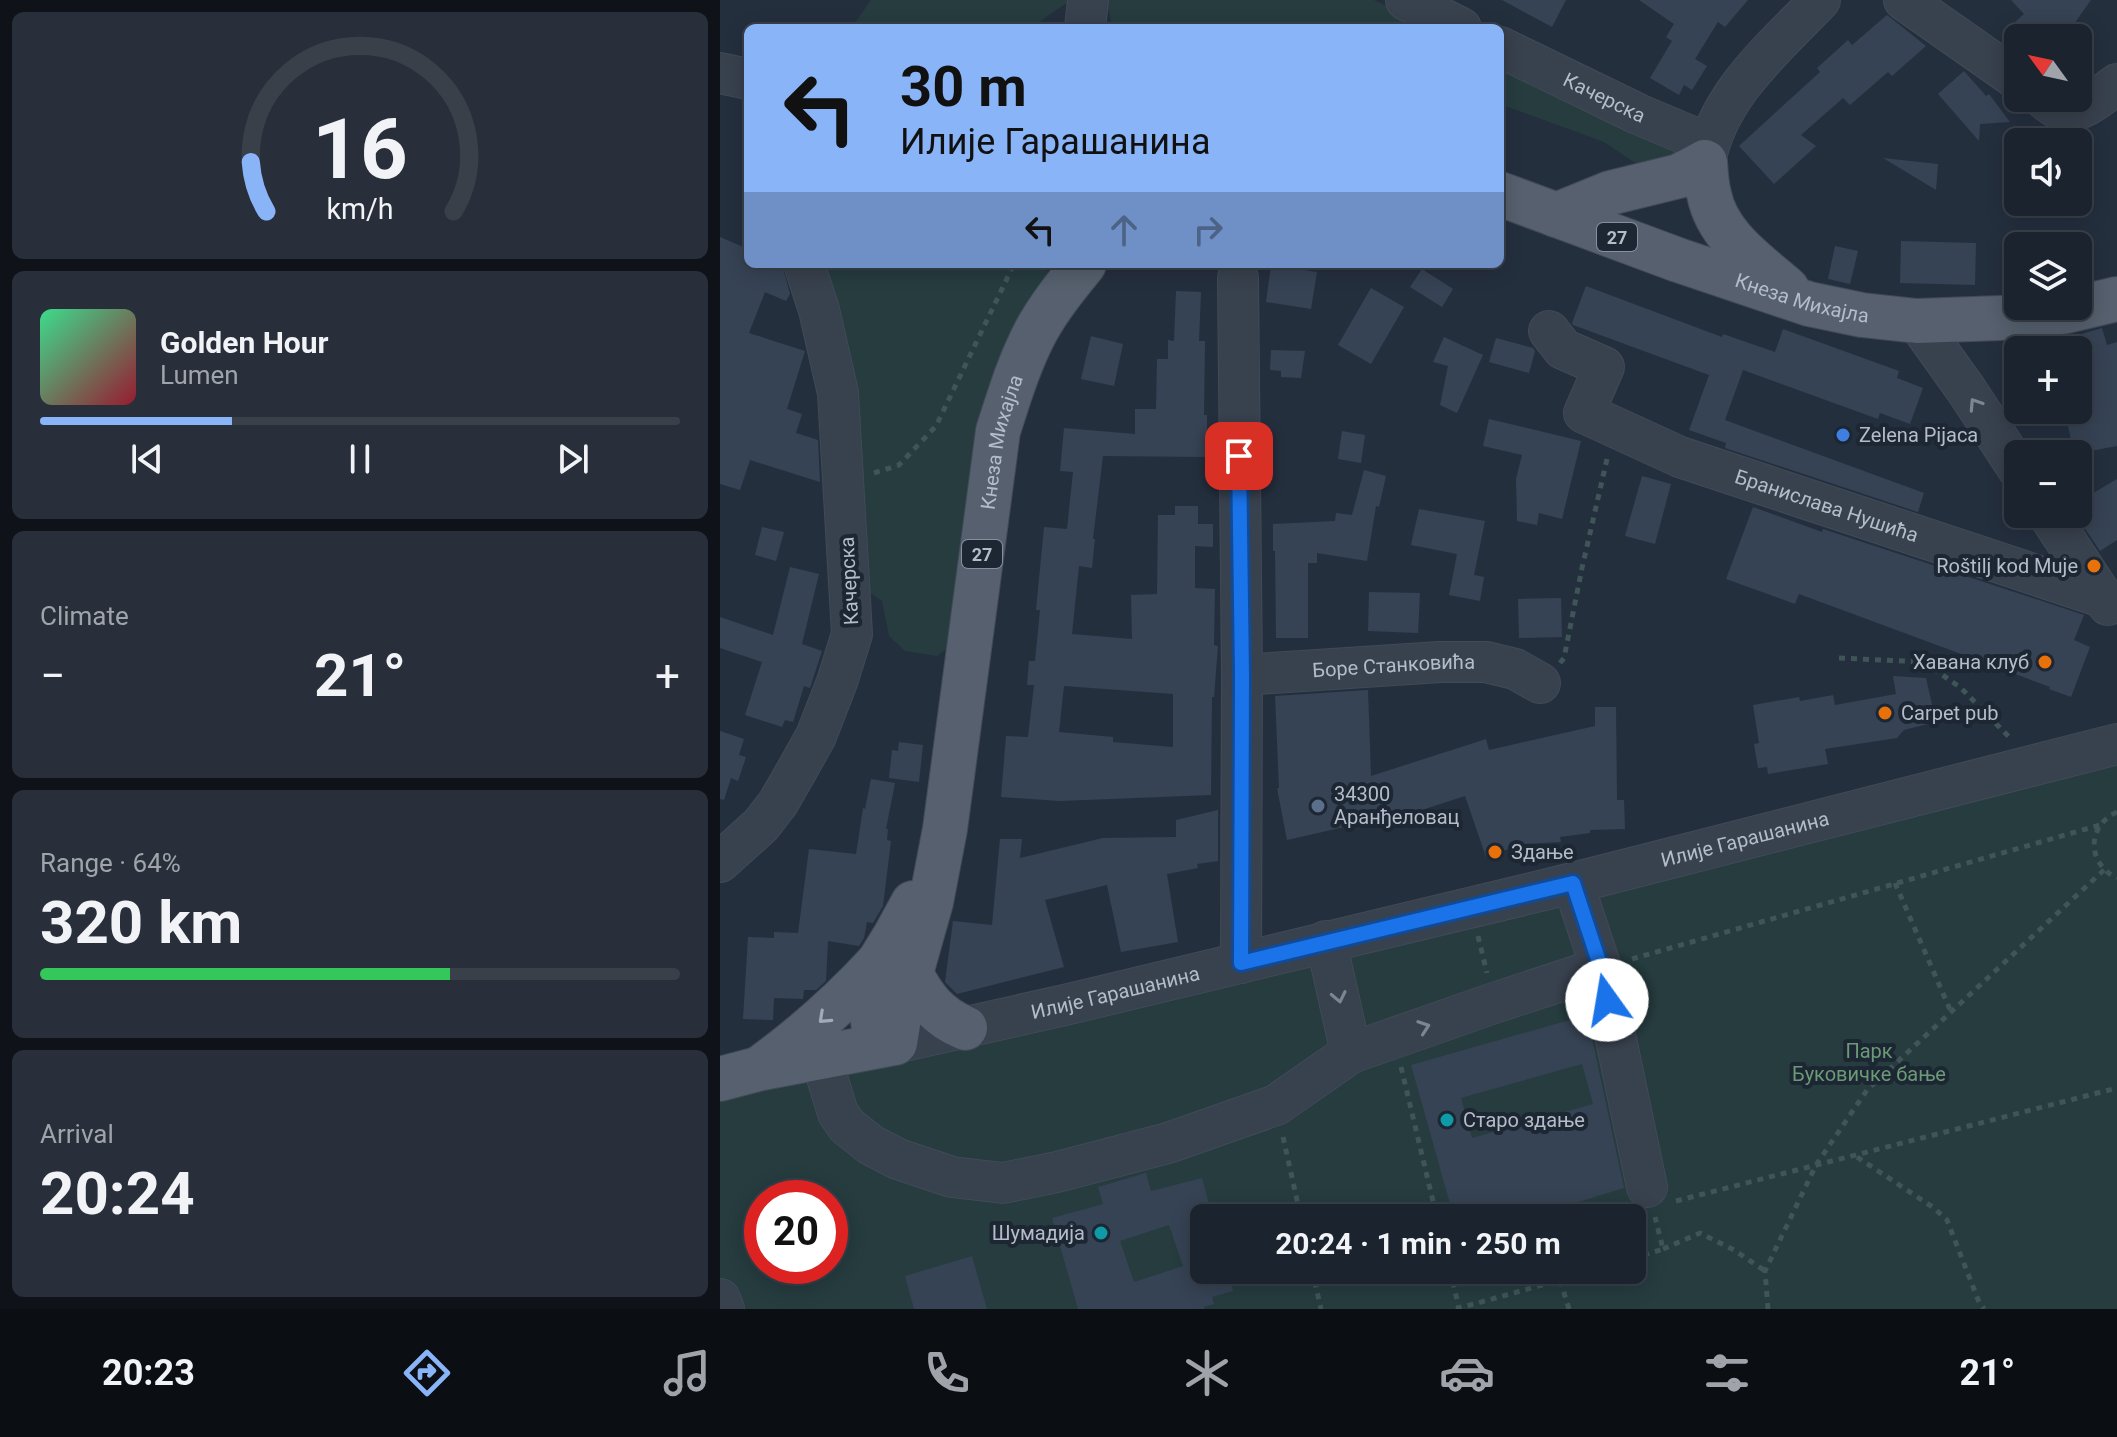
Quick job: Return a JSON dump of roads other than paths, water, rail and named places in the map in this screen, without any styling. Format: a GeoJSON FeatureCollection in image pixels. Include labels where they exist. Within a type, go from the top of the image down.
{"type":"FeatureCollection","features":[{"type":"Feature","properties":{"kind":"main road"},"geometry":{"type":"LineString","coordinates":[[1556,215],[1610,193],[1679,176],[1707,153]]}},
{"type":"Feature","properties":{"kind":"main road"},"geometry":{"type":"LineString","coordinates":[[1707,153],[1709,195],[1718,221],[1732,239],[1799,300]]}},
{"type":"Feature","properties":{"kind":"main road","name":"Кнеза Михајла"},"geometry":{"type":"LineString","coordinates":[[1504,196],[1809,304],[1862,315],[1917,321],[2028,317],[2117,299]]}},
{"type":"Feature","properties":{"kind":"main road","name":"Кнеза Михајла"},"geometry":{"type":"LineString","coordinates":[[886,1044],[871,1005],[895,968],[912,905],[945,829],[998,431],[1014,380],[1037,331],[1081,268]]}},
{"type":"Feature","properties":{"kind":"main road"},"geometry":{"type":"LineString","coordinates":[[895,968],[950,1022],[965,1028]]}},
{"type":"Feature","properties":{"kind":"main road","name":"27"},"geometry":{"type":"LineString","coordinates":[[739,1074],[807,1034],[848,995],[895,968]]}},
{"type":"Feature","properties":{"kind":"main road","name":"Илије Гарашанина"},"geometry":{"type":"LineString","coordinates":[[739,1074],[886,1044]]}},
{"type":"Feature","properties":{"kind":"street"},"geometry":{"type":"LineString","coordinates":[[1085,24],[1088,0]]}},
{"type":"Feature","properties":{"kind":"street"},"geometry":{"type":"LineString","coordinates":[[1406,0],[1453,24]]}},
{"type":"Feature","properties":{"kind":"street"},"geometry":{"type":"LineString","coordinates":[[1707,153],[1729,101],[1820,0]]}},
{"type":"Feature","properties":{"kind":"street"},"geometry":{"type":"LineString","coordinates":[[1904,0],[2004,70]]}},
{"type":"Feature","properties":{"kind":"street","name":"Качерска"},"geometry":{"type":"LineString","coordinates":[[1504,49],[1638,114],[1707,153]]}},
{"type":"Feature","properties":{"kind":"street"},"geometry":{"type":"LineString","coordinates":[[720,73],[744,78]]}},
{"type":"Feature","properties":{"kind":"street"},"geometry":{"type":"LineString","coordinates":[[2092,101],[2117,84]]}},
{"type":"Feature","properties":{"kind":"street","name":"Качерска"},"geometry":{"type":"LineString","coordinates":[[720,862],[761,825],[778,803],[816,736],[852,634],[838,393],[819,310],[805,268]]}},
{"type":"Feature","properties":{"kind":"street"},"geometry":{"type":"LineString","coordinates":[[1238,278],[1241,963]]}},
{"type":"Feature","properties":{"kind":"street"},"geometry":{"type":"LineString","coordinates":[[1917,321],[2004,448]]}},
{"type":"Feature","properties":{"kind":"street","name":"Бранислава Нушића"},"geometry":{"type":"LineString","coordinates":[[1549,331],[1563,349],[1604,367],[1584,413],[1680,457],[2110,607]]}},
{"type":"Feature","properties":{"kind":"street"},"geometry":{"type":"LineString","coordinates":[[2057,528],[2110,607]]}},
{"type":"Feature","properties":{"kind":"street","name":"Боре Станковића"},"geometry":{"type":"LineString","coordinates":[[1242,675],[1440,662],[1486,662],[1515,669],[1540,683]]}},
{"type":"Feature","properties":{"kind":"street","name":"Илије Гарашанина"},"geometry":{"type":"LineString","coordinates":[[886,1044],[965,1028],[1573,883],[2117,744]]}},
{"type":"Feature","properties":{"kind":"street"},"geometry":{"type":"LineString","coordinates":[[1573,883],[1601,968],[1656,1199]]}},
{"type":"Feature","properties":{"kind":"street"},"geometry":{"type":"LineString","coordinates":[[1326,941],[1351,1053]]}},
{"type":"Feature","properties":{"kind":"street"},"geometry":{"type":"LineString","coordinates":[[821,1058],[838,1113],[847,1126],[871,1145],[898,1159],[952,1177],[1003,1183],[1168,1143],[1276,1105],[1351,1053],[1601,968]]}},
{"type":"Feature","properties":{"kind":"street"},"geometry":{"type":"LineString","coordinates":[[720,1299],[724,1309]]}},
{"type":"Feature","properties":{"kind":"place","name":"Zelena Pijaca"},"geometry":{"type":"Point","coordinates":[1843,435]}},
{"type":"Feature","properties":{"kind":"place","name":"Roštilj kod Muje"},"geometry":{"type":"Point","coordinates":[2094,566]}},
{"type":"Feature","properties":{"kind":"place","name":"Хавана клуб"},"geometry":{"type":"Point","coordinates":[2045,662]}},
{"type":"Feature","properties":{"kind":"place","name":"Carpet pub"},"geometry":{"type":"Point","coordinates":[1885,713]}},
{"type":"Feature","properties":{"kind":"place","name":"34300 Аранђеловац"},"geometry":{"type":"Point","coordinates":[1318,806]}},
{"type":"Feature","properties":{"kind":"place","name":"Здање"},"geometry":{"type":"Point","coordinates":[1495,852]}},
{"type":"Feature","properties":{"kind":"place","name":"Старо здање"},"geometry":{"type":"Point","coordinates":[1447,1120]}},
{"type":"Feature","properties":{"kind":"place","name":"Шумадија"},"geometry":{"type":"Point","coordinates":[1101,1233]}},
{"type":"Feature","properties":{"kind":"park label","name":"Парк Буковичке бање"},"geometry":{"type":"Point","coordinates":[1869,1062]}}]}
